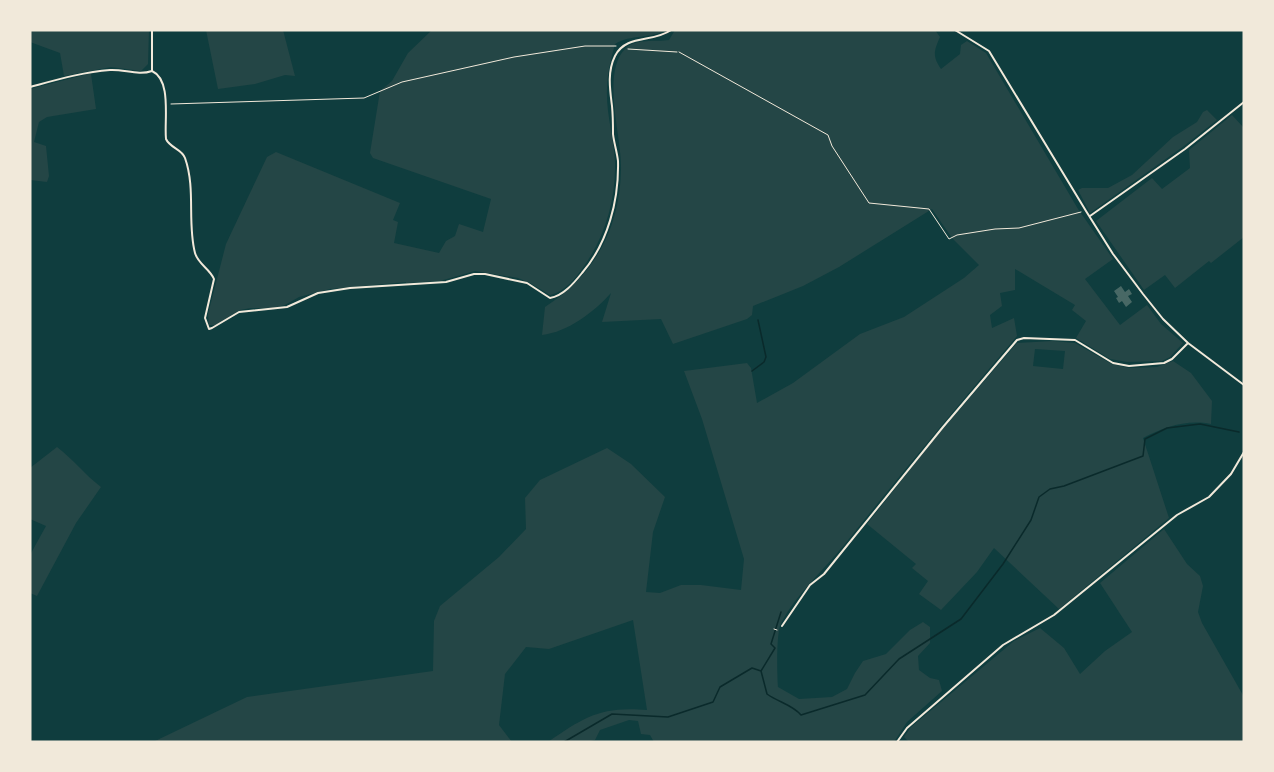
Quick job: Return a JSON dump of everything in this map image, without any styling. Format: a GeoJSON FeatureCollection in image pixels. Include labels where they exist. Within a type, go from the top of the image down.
{"type":"FeatureCollection","features":[{"type":"Feature","properties":{"kind":"street"},"geometry":{"type":"LineString","coordinates":[[152,30],[152,71]]}},
{"type":"Feature","properties":{"kind":"street"},"geometry":{"type":"LineString","coordinates":[[152,71],[160,77],[166,104],[166,139],[183,154],[189,171],[196,256],[214,279],[205,318],[208,329],[216,327],[239,312],[276,310],[318,293],[350,288],[446,282],[474,274],[485,274],[520,282],[550,298],[555,297],[570,286],[594,258],[610,220],[618,159],[610,77],[615,56],[630,41],[659,36],[671,30]]}},
{"type":"Feature","properties":{"kind":"street"},"geometry":{"type":"LineString","coordinates":[[955,30],[989,51],[1113,254],[1163,319],[1188,343],[1244,385]]}},
{"type":"Feature","properties":{"kind":"street"},"geometry":{"type":"LineString","coordinates":[[30,87],[100,71],[122,70],[144,74],[152,71]]}},
{"type":"Feature","properties":{"kind":"street"},"geometry":{"type":"LineString","coordinates":[[1090,217],[1185,149],[1244,102]]}},
{"type":"Feature","properties":{"kind":"street"},"geometry":{"type":"LineString","coordinates":[[782,626],[810,585],[824,574],[936,435],[1017,340],[1024,338],[1075,340],[1113,363],[1129,366],[1164,363],[1172,359],[1188,343]]}},
{"type":"Feature","properties":{"kind":"street"},"geometry":{"type":"LineString","coordinates":[[897,742],[907,728],[1003,645],[1054,615],[1177,515],[1209,497],[1231,474],[1244,452]]}},
{"type":"Feature","properties":{"kind":"path"},"geometry":{"type":"LineString","coordinates":[[166,104],[364,98],[402,82],[514,57],[585,46],[623,46],[625,49],[678,52],[828,135],[832,146],[869,203],[929,209],[949,239],[957,235],[1018,228],[1086,211]]}},
{"type":"Feature","properties":{"kind":"shaded area"},"geometry":{"type":"Polygon","coordinates":[[[30,30],[149,30],[148,64],[141,71],[111,67],[64,76],[60,53],[30,42],[30,30]]]}},
{"type":"Feature","properties":{"kind":"shaded area"},"geometry":{"type":"Polygon","coordinates":[[[206,30],[283,30],[295,76],[285,75],[255,84],[218,89],[206,30]]]}},
{"type":"Feature","properties":{"kind":"shaded area"},"geometry":{"type":"Polygon","coordinates":[[[432,30],[666,30],[615,44],[608,72],[607,89],[615,162],[614,190],[608,217],[598,243],[581,271],[565,288],[550,295],[518,278],[475,271],[440,281],[330,289],[299,297],[285,305],[273,308],[240,310],[216,325],[209,325],[208,314],[226,244],[267,157],[276,152],[400,203],[393,220],[398,222],[394,243],[439,253],[446,241],[455,236],[459,224],[483,232],[491,199],[373,158],[370,153],[380,91],[392,81],[408,53],[432,30]]]}},
{"type":"Feature","properties":{"kind":"shaded area"},"geometry":{"type":"Polygon","coordinates":[[[675,30],[935,30],[940,37],[935,57],[941,69],[960,54],[961,45],[967,41],[986,53],[1078,209],[1113,259],[1085,279],[1120,325],[1147,305],[1161,324],[1183,343],[1170,357],[1162,361],[1127,362],[1110,359],[1076,338],[1086,321],[1072,310],[1075,305],[1015,269],[1015,290],[1000,293],[1002,306],[990,315],[992,328],[1014,318],[1017,336],[844,545],[802,592],[787,612],[779,628],[778,687],[799,699],[832,697],[847,689],[863,661],[886,654],[910,630],[923,622],[930,627],[930,643],[918,656],[919,670],[930,678],[939,680],[942,691],[907,722],[894,742],[654,742],[650,735],[641,734],[638,721],[629,720],[600,730],[595,740],[588,742],[548,742],[594,715],[617,710],[647,710],[633,620],[549,649],[526,647],[505,674],[499,725],[512,742],[153,742],[247,697],[433,671],[434,621],[440,606],[499,557],[526,529],[525,498],[540,480],[607,448],[631,464],[665,497],[653,532],[646,592],[660,593],[681,585],[741,590],[744,559],[702,419],[684,371],[747,363],[751,368],[757,403],[793,383],[860,334],[904,317],[964,278],[979,265],[952,238],[932,209],[839,267],[803,286],[753,306],[752,315],[747,319],[673,344],[661,319],[602,322],[611,293],[580,320],[561,330],[542,335],[545,307],[563,294],[591,265],[610,230],[616,211],[621,169],[613,89],[618,60],[625,49],[634,43],[669,40],[675,30]]]}},
{"type":"Feature","properties":{"kind":"shaded area"},"geometry":{"type":"Polygon","coordinates":[[[91,74],[96,109],[47,117],[39,122],[34,142],[46,146],[49,176],[47,182],[30,180],[30,89],[91,74]]]}},
{"type":"Feature","properties":{"kind":"shaded area"},"geometry":{"type":"Polygon","coordinates":[[[1207,110],[1217,120],[1090,213],[1078,190],[1108,188],[1132,175],[1173,137],[1197,122],[1207,110]]]}},
{"type":"Feature","properties":{"kind":"shaded area"},"geometry":{"type":"Polygon","coordinates":[[[1232,115],[1244,128],[1244,237],[1175,288],[1165,275],[1144,290],[1096,221],[1152,178],[1162,189],[1190,168],[1189,150],[1232,115]]]}},
{"type":"Feature","properties":{"kind":"shaded area"},"geometry":{"type":"Polygon","coordinates":[[[1053,341],[1075,343],[1112,364],[1129,368],[1157,367],[1173,361],[1191,373],[1212,401],[1211,424],[1176,425],[1143,438],[1169,518],[1059,609],[994,548],[977,572],[941,610],[919,594],[928,581],[912,568],[916,564],[867,524],[936,437],[1017,343],[1053,341]],[[1035,349],[1033,366],[1063,369],[1065,351],[1035,349]]]}},
{"type":"Feature","properties":{"kind":"shaded area"},"geometry":{"type":"Polygon","coordinates":[[[57,447],[101,487],[76,523],[37,596],[30,593],[30,555],[46,526],[30,519],[30,468],[57,447]]]}},
{"type":"Feature","properties":{"kind":"shaded area"},"geometry":{"type":"Polygon","coordinates":[[[1164,529],[1187,564],[1200,576],[1203,586],[1198,612],[1202,623],[1244,697],[1244,742],[909,742],[904,737],[911,727],[1014,641],[1040,628],[1064,648],[1080,674],[1105,651],[1132,632],[1100,583],[1164,529]]]}},
{"type":"Feature","properties":{"kind":"building"},"geometry":{"type":"Polygon","coordinates":[[[1121,286],[1125,292],[1129,289],[1132,294],[1128,296],[1132,302],[1126,307],[1122,301],[1119,303],[1114,291],[1121,286]]]}},
{"type":"Feature","properties":{"kind":"waterway"},"geometry":{"type":"LineString","coordinates":[[752,371],[764,362],[766,357],[758,320]]}},
{"type":"Feature","properties":{"kind":"waterway"},"geometry":{"type":"LineString","coordinates":[[564,742],[612,714],[668,717],[713,702],[720,687],[752,668],[761,671],[767,694],[801,715],[865,695],[899,659],[961,619],[1003,564],[1031,520],[1039,497],[1050,489],[1064,486],[1143,456],[1145,439],[1167,428],[1200,424],[1239,432]]}},
{"type":"Feature","properties":{"kind":"waterway"},"geometry":{"type":"LineString","coordinates":[[761,671],[775,648],[771,644],[781,612]]}}]}
